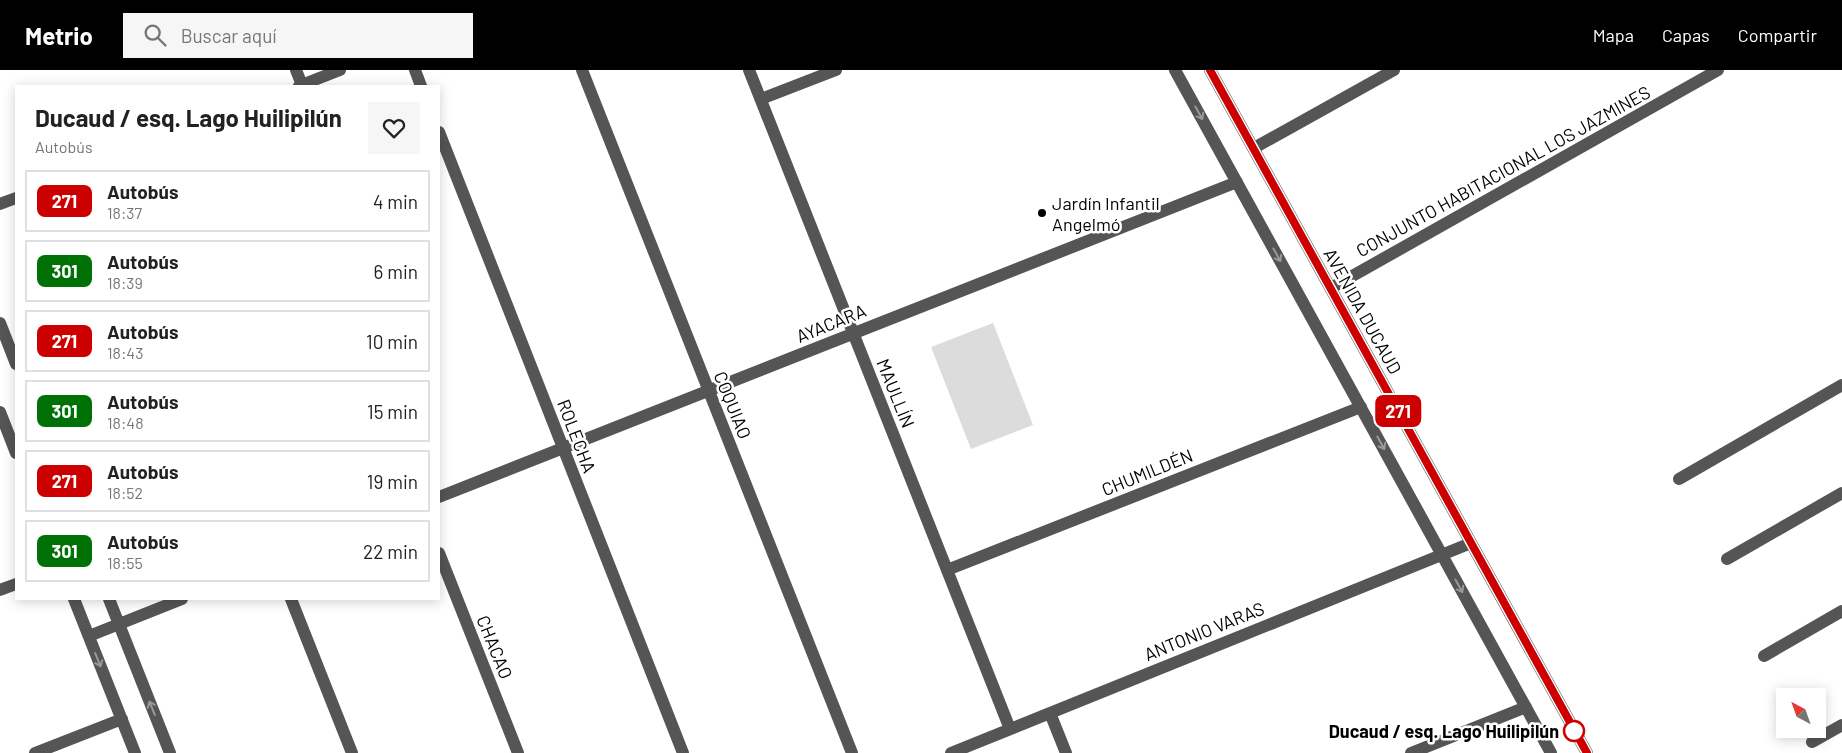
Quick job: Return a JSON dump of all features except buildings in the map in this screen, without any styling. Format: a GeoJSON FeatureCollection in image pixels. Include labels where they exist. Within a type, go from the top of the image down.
{"type":"FeatureCollection","features":[{"type":"Feature","properties":{"kind":"street"},"geometry":{"type":"LineString","coordinates":[[296,70],[300,85]]}},
{"type":"Feature","properties":{"kind":"street"},"geometry":{"type":"LineString","coordinates":[[302,85],[340,70]]}},
{"type":"Feature","properties":{"kind":"street"},"geometry":{"type":"LineString","coordinates":[[414,70],[421,85]]}},
{"type":"Feature","properties":{"kind":"street","name":"COQUIAO"},"geometry":{"type":"LineString","coordinates":[[582,70],[852,753]]}},
{"type":"Feature","properties":{"kind":"street","name":"MAULLÍN"},"geometry":{"type":"LineString","coordinates":[[749,70],[1010,729]]}},
{"type":"Feature","properties":{"kind":"street"},"geometry":{"type":"LineString","coordinates":[[761,99],[836,70]]}},
{"type":"Feature","properties":{"kind":"street"},"geometry":{"type":"LineString","coordinates":[[1175,70],[1551,753]]}},
{"type":"Feature","properties":{"kind":"street","name":"AVENIDA DUCAUD"},"geometry":{"type":"LineString","coordinates":[[1210,70],[1587,753]]}},
{"type":"Feature","properties":{"kind":"street"},"geometry":{"type":"LineString","coordinates":[[1254,148],[1394,70]]}},
{"type":"Feature","properties":{"kind":"street","name":"CONJUNTO HABITACIONAL LOS JAZMINES"},"geometry":{"type":"LineString","coordinates":[[1330,288],[1718,70]]}},
{"type":"Feature","properties":{"kind":"street","name":"ROLECHA"},"geometry":{"type":"LineString","coordinates":[[440,135],[683,753]]}},
{"type":"Feature","properties":{"kind":"street","name":"AYACARA"},"geometry":{"type":"LineString","coordinates":[[440,497],[1237,182]]}},
{"type":"Feature","properties":{"kind":"street"},"geometry":{"type":"LineString","coordinates":[[0,204],[15,198]]}},
{"type":"Feature","properties":{"kind":"street"},"geometry":{"type":"LineString","coordinates":[[0,323],[15,361]]}},
{"type":"Feature","properties":{"kind":"street"},"geometry":{"type":"LineString","coordinates":[[1679,479],[1842,386]]}},
{"type":"Feature","properties":{"kind":"street","name":"CHUMILDÉN"},"geometry":{"type":"LineString","coordinates":[[947,570],[1361,406]]}},
{"type":"Feature","properties":{"kind":"street"},"geometry":{"type":"LineString","coordinates":[[0,412],[15,450]]}},
{"type":"Feature","properties":{"kind":"street"},"geometry":{"type":"LineString","coordinates":[[1727,559],[1842,492]]}},
{"type":"Feature","properties":{"kind":"street","name":"ANTONIO VARAS"},"geometry":{"type":"LineString","coordinates":[[951,753],[1471,543]]}},
{"type":"Feature","properties":{"kind":"street","name":"CHACAO"},"geometry":{"type":"LineString","coordinates":[[440,556],[518,753]]}},
{"type":"Feature","properties":{"kind":"street"},"geometry":{"type":"LineString","coordinates":[[0,590],[15,584]]}},
{"type":"Feature","properties":{"kind":"street"},"geometry":{"type":"LineString","coordinates":[[74,600],[135,753]]}},
{"type":"Feature","properties":{"kind":"street"},"geometry":{"type":"LineString","coordinates":[[109,600],[170,753]]}},
{"type":"Feature","properties":{"kind":"street"},"geometry":{"type":"LineString","coordinates":[[88,636],[179,600]]}},
{"type":"Feature","properties":{"kind":"street"},"geometry":{"type":"LineString","coordinates":[[291,600],[352,753]]}},
{"type":"Feature","properties":{"kind":"street"},"geometry":{"type":"LineString","coordinates":[[1764,656],[1842,611]]}},
{"type":"Feature","properties":{"kind":"street"},"geometry":{"type":"LineString","coordinates":[[1411,753],[1526,707]]}},
{"type":"Feature","properties":{"kind":"street"},"geometry":{"type":"LineString","coordinates":[[1050,714],[1066,753]]}},
{"type":"Feature","properties":{"kind":"street"},"geometry":{"type":"LineString","coordinates":[[35,753],[122,719]]}},
{"type":"Feature","properties":{"kind":"street"},"geometry":{"type":"LineString","coordinates":[[1812,742],[1842,724]]}},
{"type":"Feature","properties":{"kind":"shaded area"},"geometry":{"type":"Polygon","coordinates":[[[993,323],[1033,425],[971,449],[931,347],[993,323]]]}},
{"type":"Feature","properties":{"kind":"bus line","name":"271"},"geometry":{"type":"LineString","coordinates":[[1210,70],[1587,753]]}},
{"type":"Feature","properties":{"kind":"place","name":"Jardín Infantil Angelmó"},"geometry":{"type":"Point","coordinates":[1042,213]}},
{"type":"Feature","properties":{"kind":"place","name":"Ducaud / esq. Lago Huilipilún"},"geometry":{"type":"Point","coordinates":[1574,731]}}]}
